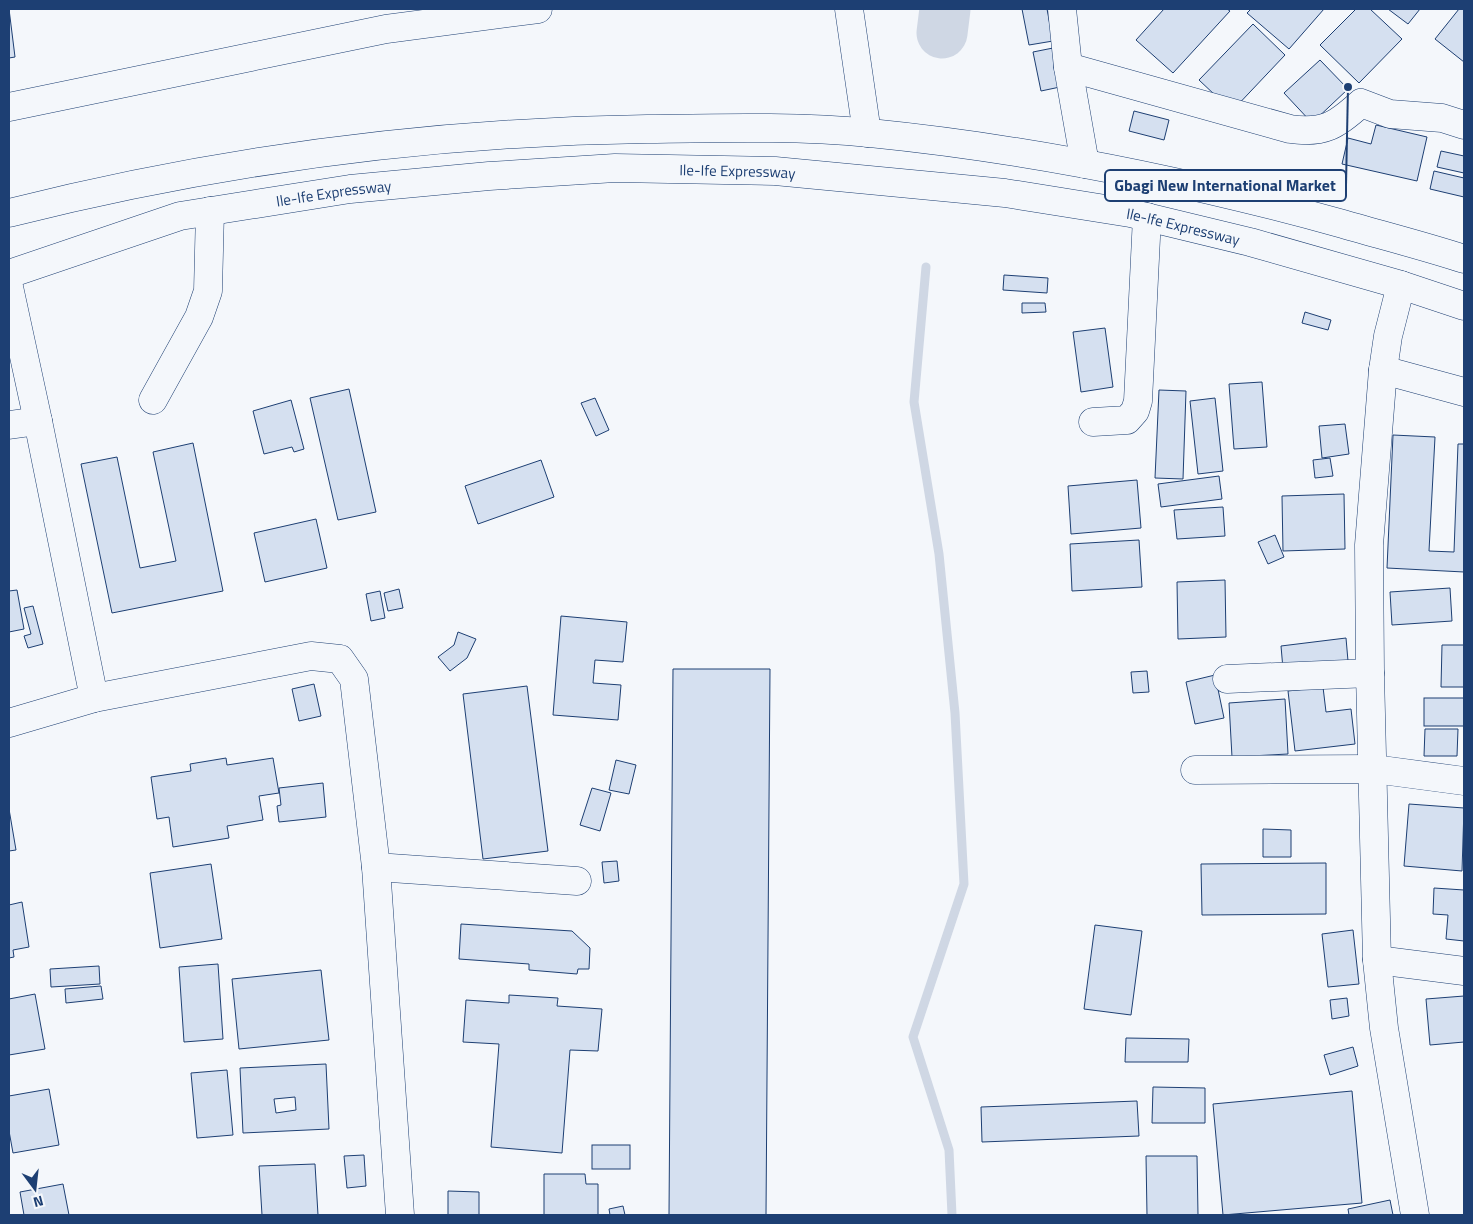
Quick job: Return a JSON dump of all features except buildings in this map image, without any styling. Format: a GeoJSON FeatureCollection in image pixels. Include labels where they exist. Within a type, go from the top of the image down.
{"type":"FeatureCollection","features":[{"type":"Feature","properties":{"kind":"main road"},"geometry":{"type":"LineString","coordinates":[[9,107],[384,19],[538,9]]}},
{"type":"Feature","properties":{"kind":"main road"},"geometry":{"type":"LineString","coordinates":[[849,9],[867,133]]}},
{"type":"Feature","properties":{"kind":"main road"},"geometry":{"type":"LineString","coordinates":[[1062,9],[1068,67],[1084,164]]}},
{"type":"Feature","properties":{"kind":"main road"},"geometry":{"type":"LineString","coordinates":[[1068,67],[1290,129],[1310,132],[1340,122],[1361,103],[1390,114],[1442,118],[1464,125]]}},
{"type":"Feature","properties":{"kind":"main road"},"geometry":{"type":"LineString","coordinates":[[9,212],[101,189],[222,167],[367,146],[485,135],[723,128],[867,133],[1005,150],[1163,178],[1299,212],[1464,260]]}},
{"type":"Feature","properties":{"kind":"main road","name":"Ile-Ife Expressway"},"geometry":{"type":"LineString","coordinates":[[9,274],[180,216],[350,189],[489,176],[615,168],[775,171],[1005,193],[1146,217],[1250,242],[1401,284],[1464,306]]}},
{"type":"Feature","properties":{"kind":"main road"},"geometry":{"type":"LineString","coordinates":[[153,400],[199,318],[208,291],[210,211]]}},
{"type":"Feature","properties":{"kind":"main road"},"geometry":{"type":"LineString","coordinates":[[1093,422],[1127,420],[1135,411],[1138,401],[1146,217]]}},
{"type":"Feature","properties":{"kind":"main road"},"geometry":{"type":"LineString","coordinates":[[1401,284],[1388,336],[1383,370],[1369,545],[1370,673],[1374,769],[1377,960],[1384,1028],[1415,1215]]}},
{"type":"Feature","properties":{"kind":"main road"},"geometry":{"type":"LineString","coordinates":[[9,287],[94,698]]}},
{"type":"Feature","properties":{"kind":"main road"},"geometry":{"type":"LineString","coordinates":[[1383,370],[1464,392]]}},
{"type":"Feature","properties":{"kind":"main road"},"geometry":{"type":"LineString","coordinates":[[9,425],[38,421]]}},
{"type":"Feature","properties":{"kind":"main road"},"geometry":{"type":"LineString","coordinates":[[9,723],[94,698],[311,656],[340,659],[354,679],[376,867],[400,1215]]}},
{"type":"Feature","properties":{"kind":"main road"},"geometry":{"type":"LineString","coordinates":[[1227,679],[1370,673]]}},
{"type":"Feature","properties":{"kind":"main road"},"geometry":{"type":"LineString","coordinates":[[1195,770],[1374,769],[1464,781]]}},
{"type":"Feature","properties":{"kind":"main road"},"geometry":{"type":"LineString","coordinates":[[376,867],[578,881]]}},
{"type":"Feature","properties":{"kind":"main road"},"geometry":{"type":"LineString","coordinates":[[1377,960],[1464,971]]}},
{"type":"Feature","properties":{"kind":"waterway"},"geometry":{"type":"LineString","coordinates":[[942,33],[945,9]]}},
{"type":"Feature","properties":{"kind":"waterway"},"geometry":{"type":"LineString","coordinates":[[926,267],[914,402],[939,554],[955,713],[964,884],[913,1037],[949,1150],[952,1215]]}},
{"type":"Feature","properties":{"kind":"place","name":"Gbagi New International Market"},"geometry":{"type":"Point","coordinates":[1348,87]}}]}
